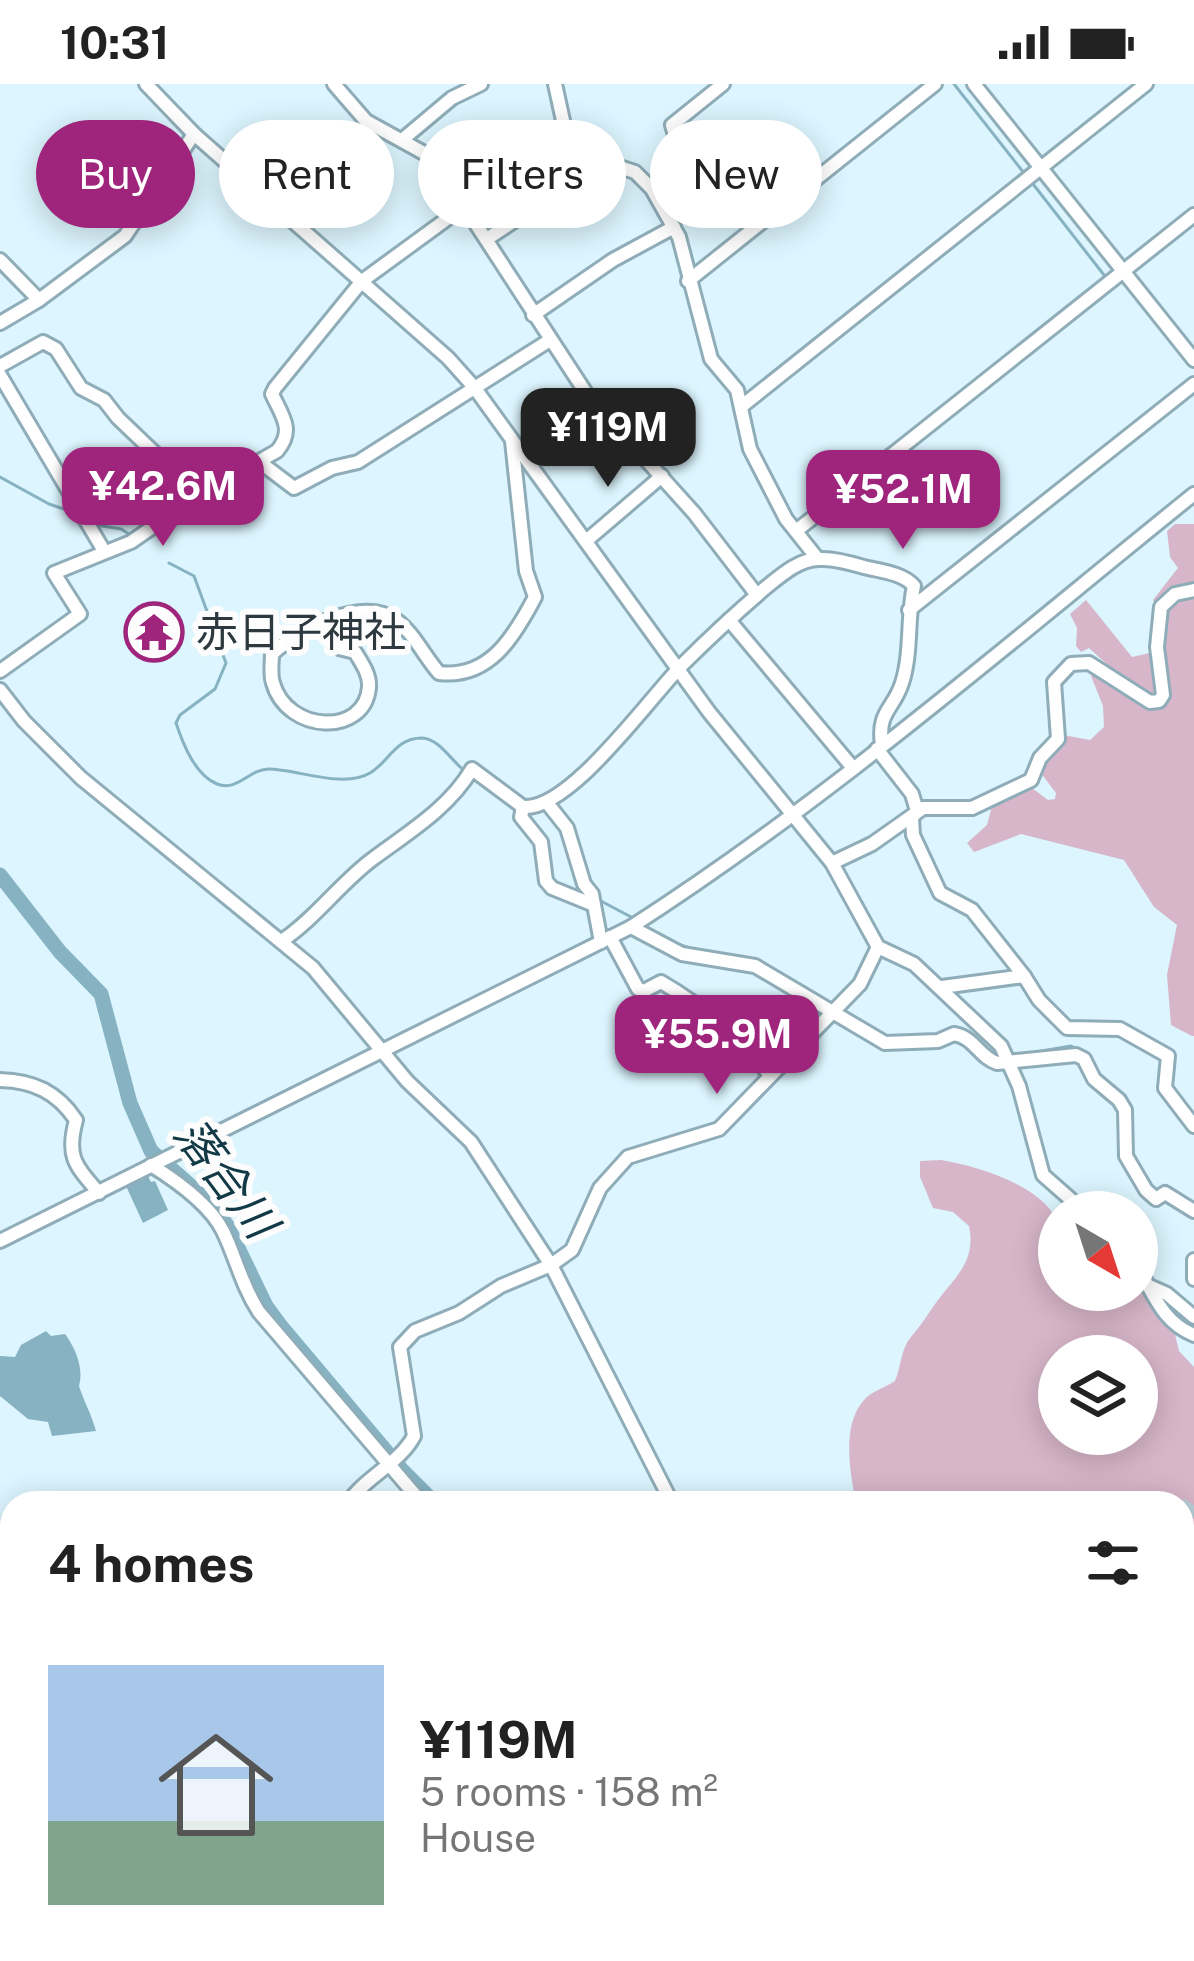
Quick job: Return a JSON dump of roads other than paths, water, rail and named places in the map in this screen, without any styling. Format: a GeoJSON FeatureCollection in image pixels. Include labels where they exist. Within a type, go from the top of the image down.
{"type":"FeatureCollection","features":[{"type":"Feature","properties":{"kind":"street"},"geometry":{"type":"LineString","coordinates":[[334,84],[367,122],[418,149]]}},
{"type":"Feature","properties":{"kind":"street"},"geometry":{"type":"LineString","coordinates":[[402,140],[452,98],[481,84]]}},
{"type":"Feature","properties":{"kind":"street"},"geometry":{"type":"LineString","coordinates":[[555,84],[563,120]]}},
{"type":"Feature","properties":{"kind":"street"},"geometry":{"type":"LineString","coordinates":[[677,120],[723,84]]}},
{"type":"Feature","properties":{"kind":"street"},"geometry":{"type":"LineString","coordinates":[[688,281],[935,84]]}},
{"type":"Feature","properties":{"kind":"street"},"geometry":{"type":"LineString","coordinates":[[974,84],[1194,360]]}},
{"type":"Feature","properties":{"kind":"street"},"geometry":{"type":"LineString","coordinates":[[742,406],[1146,84]]}},
{"type":"Feature","properties":{"kind":"street"},"geometry":{"type":"LineString","coordinates":[[156,88],[182,120]]}},
{"type":"Feature","properties":{"kind":"street"},"geometry":{"type":"LineString","coordinates":[[195,135],[448,358],[474,387],[737,748],[832,862],[878,947],[914,964],[1006,1058],[1019,1086],[1043,1175],[1061,1191]]}},
{"type":"Feature","properties":{"kind":"street"},"geometry":{"type":"LineString","coordinates":[[626,167],[650,187]]}},
{"type":"Feature","properties":{"kind":"street"},"geometry":{"type":"LineString","coordinates":[[796,531],[1194,214]]}},
{"type":"Feature","properties":{"kind":"street"},"geometry":{"type":"LineString","coordinates":[[0,323],[39,300],[129,228]]}},
{"type":"Feature","properties":{"kind":"street"},"geometry":{"type":"LineString","coordinates":[[0,671],[80,614],[54,573],[131,542],[194,499],[261,463],[284,443],[288,428],[272,394],[275,388],[362,281],[435,228]]}},
{"type":"Feature","properties":{"kind":"street"},"geometry":{"type":"LineString","coordinates":[[480,228],[586,393],[662,476],[757,596]]}},
{"type":"Feature","properties":{"kind":"street"},"geometry":{"type":"LineString","coordinates":[[487,239],[504,228]]}},
{"type":"Feature","properties":{"kind":"street"},"geometry":{"type":"LineString","coordinates":[[533,315],[613,260],[672,228]]}},
{"type":"Feature","properties":{"kind":"street"},"geometry":{"type":"LineString","coordinates":[[674,228],[710,359],[737,390],[751,449],[796,531],[818,558]]}},
{"type":"Feature","properties":{"kind":"street"},"geometry":{"type":"LineString","coordinates":[[0,260],[39,300]]}},
{"type":"Feature","properties":{"kind":"street"},"geometry":{"type":"LineString","coordinates":[[261,463],[294,488],[332,468],[358,463],[550,340]]}},
{"type":"Feature","properties":{"kind":"street"},"geometry":{"type":"LineString","coordinates":[[0,365],[43,341],[56,350],[81,388],[104,400],[194,499]]}},
{"type":"Feature","properties":{"kind":"street"},"geometry":{"type":"LineString","coordinates":[[0,375],[104,551]]}},
{"type":"Feature","properties":{"kind":"street"},"geometry":{"type":"LineString","coordinates":[[909,610],[1194,384]]}},
{"type":"Feature","properties":{"kind":"street"},"geometry":{"type":"LineString","coordinates":[[339,648],[355,652],[368,676],[370,691],[360,708],[338,722],[315,723],[295,716],[273,683],[272,654],[294,634],[330,618],[390,616],[410,633],[439,673],[461,676],[486,663],[520,627],[535,597],[526,571],[512,439]]}},
{"type":"Feature","properties":{"kind":"street"},"geometry":{"type":"LineString","coordinates":[[586,541],[662,476]]}},
{"type":"Feature","properties":{"kind":"street"},"geometry":{"type":"LineString","coordinates":[[0,1241],[606,940],[709,878],[794,816],[1194,494]]}},
{"type":"Feature","properties":{"kind":"street"},"geometry":{"type":"LineString","coordinates":[[522,811],[548,804],[622,735],[679,667],[729,620],[785,572],[818,558],[908,578],[914,586],[902,687],[888,704],[879,727],[880,747],[912,794],[917,811]]}},
{"type":"Feature","properties":{"kind":"street"},"geometry":{"type":"LineString","coordinates":[[832,862],[872,844],[917,811],[934,806],[971,808],[1031,780],[1040,758],[1058,739],[1054,682],[1071,664],[1089,663],[1150,702],[1159,701],[1163,695],[1157,647],[1161,607],[1175,594],[1194,590]]}},
{"type":"Feature","properties":{"kind":"street"},"geometry":{"type":"LineString","coordinates":[[729,620],[853,768]]}},
{"type":"Feature","properties":{"kind":"street"},"geometry":{"type":"LineString","coordinates":[[0,690],[24,722],[81,778],[313,968],[407,1081],[471,1142],[551,1264],[666,1491]]}},
{"type":"Feature","properties":{"kind":"street"},"geometry":{"type":"LineString","coordinates":[[283,940],[310,922],[374,858],[425,822],[469,774],[495,783],[522,811],[541,842],[546,881],[593,901]]}},
{"type":"Feature","properties":{"kind":"street"},"geometry":{"type":"LineString","coordinates":[[548,804],[567,828],[593,901],[595,925],[638,989],[644,992],[661,982],[686,996],[738,1036],[770,1075]]}},
{"type":"Feature","properties":{"kind":"street"},"geometry":{"type":"LineString","coordinates":[[917,811],[912,818],[913,835],[940,893],[972,910],[1039,1000],[1067,1028],[1120,1029],[1168,1056],[1166,1088],[1194,1126]]}},
{"type":"Feature","properties":{"kind":"street"},"geometry":{"type":"LineString","coordinates":[[635,924],[682,954],[755,966],[835,1009],[885,1043],[938,1042],[954,1034],[969,1040],[991,1061],[1062,1054],[1084,1058],[1094,1079],[1125,1110],[1126,1156],[1145,1190],[1194,1210]]}},
{"type":"Feature","properties":{"kind":"street"},"geometry":{"type":"LineString","coordinates":[[361,1491],[409,1446],[416,1429],[402,1341],[572,1250],[600,1188],[628,1157],[719,1129],[828,1021],[860,984],[878,947]]}},
{"type":"Feature","properties":{"kind":"street"},"geometry":{"type":"LineString","coordinates":[[940,987],[1024,976]]}},
{"type":"Feature","properties":{"kind":"street"},"geometry":{"type":"LineString","coordinates":[[0,1081],[48,1090],[64,1103],[76,1120],[68,1143],[71,1154],[98,1192]]}},
{"type":"Feature","properties":{"kind":"street"},"geometry":{"type":"LineString","coordinates":[[152,1164],[221,1226],[243,1287],[259,1312],[413,1491]]}},
{"type":"Feature","properties":{"kind":"street"},"geometry":{"type":"LineString","coordinates":[[1194,1260],[1194,1279]]}},
{"type":"Feature","properties":{"kind":"street"},"geometry":{"type":"LineString","coordinates":[[1158,1290],[1194,1317]]}},
{"type":"Feature","properties":{"kind":"street"},"geometry":{"type":"LineString","coordinates":[[1158,1306],[1174,1325],[1194,1335]]}},
{"type":"Feature","properties":{"kind":"water"},"geometry":{"type":"Polygon","coordinates":[[[148,1176],[168,1210],[143,1223],[126,1186],[148,1176]]]}},
{"type":"Feature","properties":{"kind":"water"},"geometry":{"type":"Polygon","coordinates":[[[46,1331],[51,1336],[65,1334],[73,1346],[80,1366],[79,1386],[96,1431],[52,1436],[48,1422],[28,1419],[0,1396],[0,1356],[15,1357],[21,1345],[46,1331]]]}},
{"type":"Feature","properties":{"kind":"waterway"},"geometry":{"type":"LineString","coordinates":[[954,84],[1024,173]]}},
{"type":"Feature","properties":{"kind":"waterway"},"geometry":{"type":"LineString","coordinates":[[1033,184],[1104,275]]}},
{"type":"Feature","properties":{"kind":"waterway"},"geometry":{"type":"LineString","coordinates":[[1171,242],[1194,223]]}},
{"type":"Feature","properties":{"kind":"waterway"},"geometry":{"type":"LineString","coordinates":[[1137,269],[1164,248]]}},
{"type":"Feature","properties":{"kind":"waterway"},"geometry":{"type":"LineString","coordinates":[[0,477],[78,514]]}},
{"type":"Feature","properties":{"kind":"waterway"},"geometry":{"type":"LineString","coordinates":[[96,525],[132,536]]}},
{"type":"Feature","properties":{"kind":"waterway"},"geometry":{"type":"LineString","coordinates":[[169,563],[194,576],[226,663],[215,689],[176,723],[191,758],[209,780],[231,785],[269,769],[333,779],[359,777],[377,768],[405,742],[422,738],[440,747],[465,771]]}},
{"type":"Feature","properties":{"kind":"waterway"},"geometry":{"type":"LineString","coordinates":[[542,834],[548,852]]}},
{"type":"Feature","properties":{"kind":"waterway","name":"落合川"},"geometry":{"type":"LineString","coordinates":[[0,875],[60,952],[101,994],[130,1103],[151,1151],[210,1203],[227,1225],[280,1325],[423,1491]]}},
{"type":"Feature","properties":{"kind":"waterway"},"geometry":{"type":"LineString","coordinates":[[599,900],[633,918]]}},
{"type":"Feature","properties":{"kind":"waterway"},"geometry":{"type":"LineString","coordinates":[[677,944],[696,950]]}},
{"type":"Feature","properties":{"kind":"waterway"},"geometry":{"type":"LineString","coordinates":[[706,952],[762,962],[833,1005]]}},
{"type":"Feature","properties":{"kind":"waterway"},"geometry":{"type":"LineString","coordinates":[[1018,1055],[1071,1046],[1084,1052]]}},
{"type":"Feature","properties":{"kind":"waterway"},"geometry":{"type":"LineString","coordinates":[[1169,1203],[1187,1213]]}},
{"type":"Feature","properties":{"kind":"place","name":"赤日子神社"},"geometry":{"type":"Point","coordinates":[154,632]}}]}
